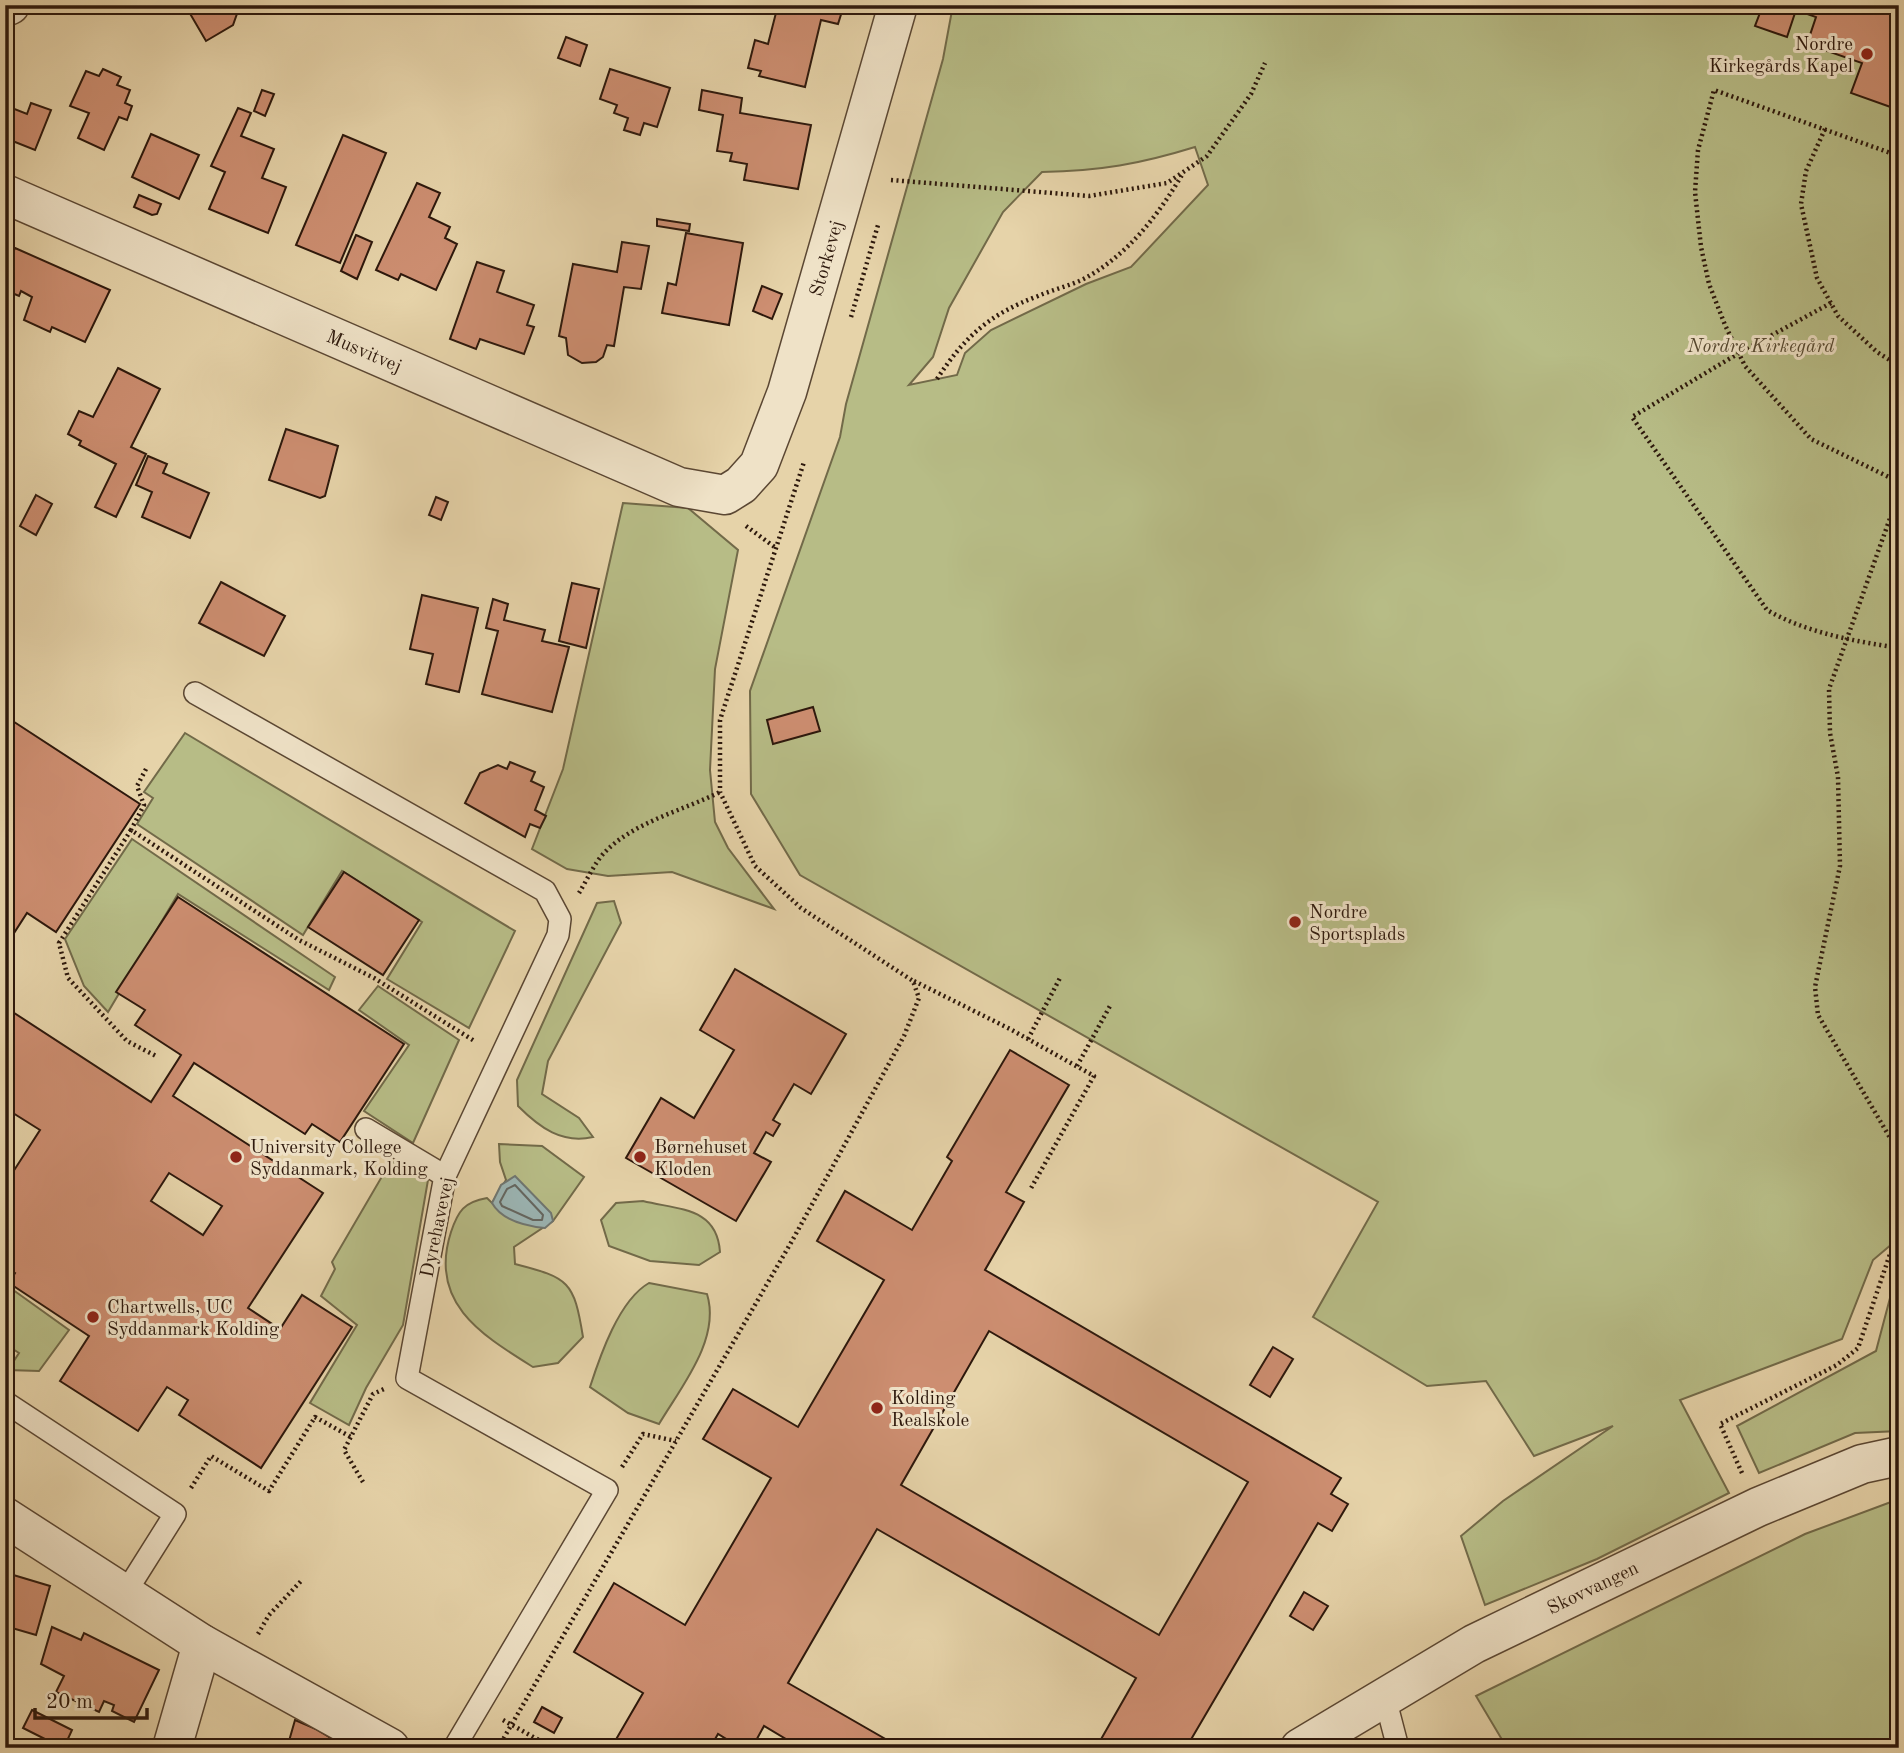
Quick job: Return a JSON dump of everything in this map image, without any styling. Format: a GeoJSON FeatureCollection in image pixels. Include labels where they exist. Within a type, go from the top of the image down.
{"type":"FeatureCollection","features":[{"type":"Feature","properties":{"kind":"street"},"geometry":{"type":"LineString","coordinates":[[5,7],[10,5]]}},
{"type":"Feature","properties":{"kind":"street","name":"Storkevej"},"geometry":{"type":"LineString","coordinates":[[725,495],[741,485],[759,465],[787,392],[898,5]]}},
{"type":"Feature","properties":{"kind":"street","name":"Musvitvej"},"geometry":{"type":"LineString","coordinates":[[5,194],[679,487],[725,495]]}},
{"type":"Feature","properties":{"kind":"street","name":"Skovvangen"},"geometry":{"type":"LineString","coordinates":[[1300,1748],[1474,1644],[1758,1507],[1862,1464],[1899,1456]]}},
{"type":"Feature","properties":{"kind":"street"},"geometry":{"type":"LineString","coordinates":[[5,1517],[202,1644],[390,1748]]}},
{"type":"Feature","properties":{"kind":"street"},"geometry":{"type":"LineString","coordinates":[[172,1748],[202,1644]]}},
{"type":"Feature","properties":{"kind":"lane"},"geometry":{"type":"LineString","coordinates":[[195,693],[545,891],[560,919]]}},
{"type":"Feature","properties":{"kind":"lane","name":"Dyrehavevej"},"geometry":{"type":"LineString","coordinates":[[407,1378],[445,1176],[558,935],[560,919]]}},
{"type":"Feature","properties":{"kind":"lane"},"geometry":{"type":"LineString","coordinates":[[366,1129],[445,1176]]}},
{"type":"Feature","properties":{"kind":"lane"},"geometry":{"type":"LineString","coordinates":[[407,1378],[607,1490],[454,1748]]}},
{"type":"Feature","properties":{"kind":"lane"},"geometry":{"type":"LineString","coordinates":[[5,1402],[175,1514],[124,1595]]}},
{"type":"Feature","properties":{"kind":"lane"},"geometry":{"type":"LineString","coordinates":[[1385,1698],[1398,1748]]}},
{"type":"Feature","properties":{"kind":"path"},"geometry":{"type":"LineString","coordinates":[[891,180],[1090,196],[1167,183],[1207,156],[1251,94],[1265,63]]}},
{"type":"Feature","properties":{"kind":"path"},"geometry":{"type":"LineString","coordinates":[[1899,156],[1714,90],[1698,150],[1695,192],[1701,247],[1709,284],[1745,366],[1811,439],[1899,482]]}},
{"type":"Feature","properties":{"kind":"path"},"geometry":{"type":"LineString","coordinates":[[1825,129],[1806,171],[1801,204],[1818,278],[1838,316],[1877,352],[1899,366]]}},
{"type":"Feature","properties":{"kind":"path"},"geometry":{"type":"LineString","coordinates":[[887,192],[895,166]]}},
{"type":"Feature","properties":{"kind":"path"},"geometry":{"type":"LineString","coordinates":[[937,379],[955,352],[982,323],[1032,298],[1088,277],[1146,231],[1184,171]]}},
{"type":"Feature","properties":{"kind":"path"},"geometry":{"type":"LineString","coordinates":[[851,318],[880,217]]}},
{"type":"Feature","properties":{"kind":"path"},"geometry":{"type":"LineString","coordinates":[[1831,303],[1739,353],[1632,417],[1767,610],[1786,621],[1846,640],[1899,648]]}},
{"type":"Feature","properties":{"kind":"path"},"geometry":{"type":"LineString","coordinates":[[806,458],[720,720],[720,792],[755,866],[801,908],[914,981],[1094,1076],[1030,1190]]}},
{"type":"Feature","properties":{"kind":"path"},"geometry":{"type":"LineString","coordinates":[[1899,493],[1829,689],[1830,733],[1838,777],[1840,866],[1815,987],[1818,1015],[1899,1153]]}},
{"type":"Feature","properties":{"kind":"path"},"geometry":{"type":"LineString","coordinates":[[146,769],[137,786],[144,805],[59,943],[68,978],[127,1041],[156,1056]]}},
{"type":"Feature","properties":{"kind":"path"},"geometry":{"type":"LineString","coordinates":[[560,919],[605,852],[644,824],[678,813],[720,792]]}},
{"type":"Feature","properties":{"kind":"path"},"geometry":{"type":"LineString","coordinates":[[131,830],[299,940],[374,978],[501,1057]]}},
{"type":"Feature","properties":{"kind":"path"},"geometry":{"type":"LineString","coordinates":[[1028,1039],[1060,978]]}},
{"type":"Feature","properties":{"kind":"path"},"geometry":{"type":"LineString","coordinates":[[498,1748],[792,1241],[904,1036],[919,998],[914,981]]}},
{"type":"Feature","properties":{"kind":"path"},"geometry":{"type":"LineString","coordinates":[[1077,1066],[1110,1006]]}},
{"type":"Feature","properties":{"kind":"path"},"geometry":{"type":"LineString","coordinates":[[1758,1507],[1720,1423],[1837,1365],[1858,1348],[1890,1254],[1899,1250]]}},
{"type":"Feature","properties":{"kind":"path"},"geometry":{"type":"LineString","coordinates":[[363,1482],[344,1450],[373,1394],[407,1378]]}},
{"type":"Feature","properties":{"kind":"path"},"geometry":{"type":"LineString","coordinates":[[175,1514],[211,1456],[269,1491],[315,1418],[351,1437]]}},
{"type":"Feature","properties":{"kind":"path"},"geometry":{"type":"LineString","coordinates":[[607,1490],[643,1434],[676,1441]]}},
{"type":"Feature","properties":{"kind":"path"},"geometry":{"type":"LineString","coordinates":[[239,1664],[269,1615],[302,1581]]}},
{"type":"Feature","properties":{"kind":"path"},"geometry":{"type":"LineString","coordinates":[[478,1706],[553,1748]]}},
{"type":"Feature","properties":{"kind":"green space","name":"Nordre Kirkegård"},"geometry":{"type":"Polygon","coordinates":[[[953,5],[1899,5],[1899,1238],[1873,1260],[1842,1339],[1680,1400],[1729,1493],[1597,1559],[1485,1605],[1461,1536],[1503,1501],[1613,1426],[1534,1456],[1486,1381],[1427,1386],[1313,1317],[1378,1202],[800,875],[751,794],[750,691],[840,437],[846,404],[943,59],[953,5]],[[1195,147],[1120,165],[1042,172],[1003,212],[949,308],[933,357],[909,385],[957,375],[965,353],[991,330],[1086,284],[1131,267],[1208,185],[1195,147]]]}},
{"type":"Feature","properties":{"kind":"green space"},"geometry":{"type":"Polygon","coordinates":[[[623,503],[688,508],[738,550],[715,669],[710,770],[715,822],[728,848],[774,909],[672,872],[608,876],[567,869],[532,849],[563,769],[623,503]]]}},
{"type":"Feature","properties":{"kind":"green space"},"geometry":{"type":"Polygon","coordinates":[[[185,733],[515,931],[469,1028],[387,979],[422,922],[342,871],[303,935],[137,824],[153,798],[144,792],[185,733]]]}},
{"type":"Feature","properties":{"kind":"green space"},"geometry":{"type":"Polygon","coordinates":[[[132,839],[335,977],[329,990],[178,894],[108,1012],[84,986],[65,939],[132,839]]]}},
{"type":"Feature","properties":{"kind":"green space"},"geometry":{"type":"Polygon","coordinates":[[[614,901],[621,923],[548,1061],[542,1094],[579,1118],[593,1137],[582,1139],[561,1136],[543,1127],[518,1106],[517,1080],[597,903],[614,901]]]}},
{"type":"Feature","properties":{"kind":"green space"},"geometry":{"type":"Polygon","coordinates":[[[378,986],[459,1040],[413,1143],[364,1111],[409,1045],[359,1010],[378,986]]]}},
{"type":"Feature","properties":{"kind":"green space"},"geometry":{"type":"Polygon","coordinates":[[[499,1144],[542,1146],[584,1177],[553,1221],[514,1247],[515,1264],[558,1278],[572,1293],[583,1337],[558,1363],[533,1367],[495,1342],[464,1314],[453,1297],[447,1279],[446,1257],[456,1218],[473,1202],[487,1198],[492,1203],[506,1180],[500,1162],[499,1144]]]}},
{"type":"Feature","properties":{"kind":"green space"},"geometry":{"type":"Polygon","coordinates":[[[391,1161],[428,1180],[403,1325],[366,1388],[349,1425],[310,1403],[357,1325],[321,1296],[335,1269],[332,1262],[391,1161]]]}},
{"type":"Feature","properties":{"kind":"green space"},"geometry":{"type":"Polygon","coordinates":[[[643,1201],[682,1209],[704,1218],[712,1226],[720,1252],[699,1265],[650,1261],[609,1246],[601,1220],[616,1203],[643,1201]]]}},
{"type":"Feature","properties":{"kind":"green space"},"geometry":{"type":"Polygon","coordinates":[[[1899,1264],[1899,1431],[1855,1433],[1759,1473],[1737,1426],[1876,1351],[1899,1264]]]}},
{"type":"Feature","properties":{"kind":"green space"},"geometry":{"type":"Polygon","coordinates":[[[649,1283],[707,1294],[710,1311],[704,1345],[688,1378],[659,1424],[628,1413],[590,1387],[605,1345],[620,1315],[638,1291],[649,1283]]]}},
{"type":"Feature","properties":{"kind":"green space"},"geometry":{"type":"Polygon","coordinates":[[[9,1287],[69,1330],[39,1371],[8,1370],[19,1353],[5,1344],[5,1292],[9,1287]]]}},
{"type":"Feature","properties":{"kind":"green space"},"geometry":{"type":"Polygon","coordinates":[[[1899,1499],[1899,1748],[1507,1748],[1476,1696],[1805,1534],[1899,1499]]]}},
{"type":"Feature","properties":{"kind":"water"},"geometry":{"type":"Polygon","coordinates":[[[515,1176],[551,1213],[553,1221],[545,1228],[508,1218],[492,1203],[501,1185],[515,1176]]]}},
{"type":"Feature","properties":{"kind":"building"},"geometry":{"type":"Polygon","coordinates":[[[185,5],[248,5],[238,11],[233,25],[206,41],[185,5]]]}},
{"type":"Feature","properties":{"kind":"building"},"geometry":{"type":"Polygon","coordinates":[[[778,5],[844,5],[838,24],[821,20],[805,87],[759,76],[761,71],[748,68],[755,40],[768,44],[778,5]]]}},
{"type":"Feature","properties":{"kind":"building","name":"Nordre Kirkegårds Kapel"},"geometry":{"type":"Polygon","coordinates":[[[1763,5],[1899,7],[1899,110],[1851,93],[1862,63],[1807,44],[1816,17],[1796,10],[1787,37],[1755,26],[1763,5]]]}},
{"type":"Feature","properties":{"kind":"building"},"geometry":{"type":"Polygon","coordinates":[[[566,37],[587,45],[580,66],[558,58],[566,37]]]}},
{"type":"Feature","properties":{"kind":"building"},"geometry":{"type":"Polygon","coordinates":[[[103,69],[121,77],[117,85],[130,90],[125,103],[132,106],[127,120],[119,117],[104,150],[78,138],[89,113],[70,106],[86,71],[99,76],[103,69]]]}},
{"type":"Feature","properties":{"kind":"building"},"geometry":{"type":"Polygon","coordinates":[[[610,69],[670,88],[657,127],[644,123],[640,135],[624,130],[628,118],[614,113],[617,105],[600,99],[610,69]]]}},
{"type":"Feature","properties":{"kind":"building"},"geometry":{"type":"Polygon","coordinates":[[[262,90],[274,94],[265,116],[254,111],[262,90]]]}},
{"type":"Feature","properties":{"kind":"building"},"geometry":{"type":"Polygon","coordinates":[[[702,90],[742,98],[740,113],[811,125],[798,189],[744,180],[747,164],[730,161],[732,153],[717,151],[723,115],[699,110],[702,90]]]}},
{"type":"Feature","properties":{"kind":"building"},"geometry":{"type":"Polygon","coordinates":[[[31,103],[51,110],[35,150],[5,138],[5,125],[12,108],[27,114],[31,103]]]}},
{"type":"Feature","properties":{"kind":"building"},"geometry":{"type":"Polygon","coordinates":[[[238,108],[251,113],[241,136],[274,149],[262,178],[286,187],[268,233],[209,209],[225,172],[211,166],[238,108]]]}},
{"type":"Feature","properties":{"kind":"building"},"geometry":{"type":"Polygon","coordinates":[[[151,134],[199,155],[179,199],[132,177],[151,134]]]}},
{"type":"Feature","properties":{"kind":"building"},"geometry":{"type":"Polygon","coordinates":[[[343,135],[386,153],[340,263],[296,245],[343,135]]]}},
{"type":"Feature","properties":{"kind":"building"},"geometry":{"type":"Polygon","coordinates":[[[417,183],[440,193],[429,217],[450,227],[445,238],[457,244],[436,290],[401,274],[398,280],[376,270],[417,183]]]}},
{"type":"Feature","properties":{"kind":"building"},"geometry":{"type":"Polygon","coordinates":[[[139,195],[161,204],[157,214],[152,215],[134,207],[139,195]]]}},
{"type":"Feature","properties":{"kind":"building"},"geometry":{"type":"Polygon","coordinates":[[[657,219],[690,224],[689,231],[657,226],[657,219]]]}},
{"type":"Feature","properties":{"kind":"building"},"geometry":{"type":"Polygon","coordinates":[[[686,233],[743,243],[729,325],[662,313],[668,283],[676,285],[686,233]]]}},
{"type":"Feature","properties":{"kind":"building"},"geometry":{"type":"Polygon","coordinates":[[[356,235],[372,242],[357,279],[341,271],[356,235]]]}},
{"type":"Feature","properties":{"kind":"building"},"geometry":{"type":"Polygon","coordinates":[[[622,242],[649,246],[641,289],[624,287],[614,346],[607,345],[603,357],[596,362],[582,363],[568,355],[566,338],[559,336],[573,264],[617,272],[622,242]]]}},
{"type":"Feature","properties":{"kind":"building"},"geometry":{"type":"Polygon","coordinates":[[[15,248],[110,290],[85,342],[52,327],[50,332],[24,320],[32,297],[21,291],[19,296],[5,290],[5,270],[15,248]]]}},
{"type":"Feature","properties":{"kind":"building"},"geometry":{"type":"Polygon","coordinates":[[[477,262],[504,271],[497,292],[534,305],[527,325],[534,327],[524,354],[480,339],[476,349],[450,339],[477,262]]]}},
{"type":"Feature","properties":{"kind":"building"},"geometry":{"type":"Polygon","coordinates":[[[762,286],[782,294],[772,319],[753,311],[762,286]]]}},
{"type":"Feature","properties":{"kind":"building"},"geometry":{"type":"Polygon","coordinates":[[[118,368],[160,389],[131,447],[146,454],[116,517],[95,507],[116,464],[79,445],[81,441],[68,434],[79,411],[93,417],[118,368]]]}},
{"type":"Feature","properties":{"kind":"building"},"geometry":{"type":"Polygon","coordinates":[[[286,429],[338,446],[325,496],[320,498],[269,480],[286,429]]]}},
{"type":"Feature","properties":{"kind":"building"},"geometry":{"type":"Polygon","coordinates":[[[148,456],[167,464],[163,473],[209,493],[190,538],[142,517],[152,492],[136,485],[148,456]]]}},
{"type":"Feature","properties":{"kind":"building"},"geometry":{"type":"Polygon","coordinates":[[[36,495],[52,504],[36,535],[20,526],[36,495]]]}},
{"type":"Feature","properties":{"kind":"building"},"geometry":{"type":"Polygon","coordinates":[[[436,497],[448,502],[441,520],[429,515],[436,497]]]}},
{"type":"Feature","properties":{"kind":"building"},"geometry":{"type":"Polygon","coordinates":[[[221,582],[285,616],[264,656],[199,623],[221,582]]]}},
{"type":"Feature","properties":{"kind":"building"},"geometry":{"type":"Polygon","coordinates":[[[572,583],[599,589],[586,648],[559,641],[572,583]]]}},
{"type":"Feature","properties":{"kind":"building"},"geometry":{"type":"Polygon","coordinates":[[[422,595],[478,608],[459,692],[426,684],[433,654],[410,649],[422,595]]]}},
{"type":"Feature","properties":{"kind":"building"},"geometry":{"type":"Polygon","coordinates":[[[493,599],[508,604],[504,620],[545,630],[542,641],[569,647],[552,712],[482,694],[498,631],[486,628],[493,599]]]}},
{"type":"Feature","properties":{"kind":"building"},"geometry":{"type":"Polygon","coordinates":[[[813,707],[820,731],[773,744],[767,720],[813,707]]]}},
{"type":"Feature","properties":{"kind":"building"},"geometry":{"type":"Polygon","coordinates":[[[5,716],[140,804],[56,932],[27,913],[5,947],[5,716]]]}},
{"type":"Feature","properties":{"kind":"building"},"geometry":{"type":"Polygon","coordinates":[[[510,762],[535,772],[531,781],[544,787],[535,810],[546,816],[540,828],[530,824],[525,837],[465,803],[480,773],[498,765],[507,769],[510,762]]]}},
{"type":"Feature","properties":{"kind":"building"},"geometry":{"type":"Polygon","coordinates":[[[344,872],[419,920],[383,975],[308,927],[344,872]]]}},
{"type":"Feature","properties":{"kind":"building"},"geometry":{"type":"Polygon","coordinates":[[[178,897],[404,1044],[340,1142],[312,1124],[305,1134],[194,1063],[173,1096],[323,1193],[248,1308],[280,1329],[302,1295],[352,1327],[261,1468],[179,1415],[188,1400],[167,1387],[138,1431],[60,1381],[89,1336],[9,1283],[15,1273],[5,1267],[5,1167],[13,1172],[40,1130],[5,1108],[5,1007],[151,1102],[181,1055],[135,1025],[145,1010],[116,992],[178,897]],[[169,1173],[151,1201],[203,1235],[222,1206],[169,1173]]]}},
{"type":"Feature","properties":{"kind":"building"},"geometry":{"type":"Polygon","coordinates":[[[735,969],[846,1034],[811,1094],[794,1084],[773,1120],[780,1124],[773,1136],[766,1132],[754,1153],[771,1162],[736,1221],[626,1158],[661,1098],[694,1118],[734,1050],[700,1030],[735,969]]]}},
{"type":"Feature","properties":{"kind":"building","name":"Kolding Realskole"},"geometry":{"type":"Polygon","coordinates":[[[1010,1050],[1069,1085],[1006,1192],[1024,1202],[985,1270],[1341,1478],[1331,1494],[1348,1504],[1332,1531],[1318,1523],[1186,1748],[1096,1748],[1136,1678],[877,1529],[788,1683],[901,1748],[801,1748],[764,1726],[752,1748],[741,1748],[718,1734],[710,1748],[611,1748],[643,1693],[574,1652],[614,1583],[685,1625],[771,1478],[703,1439],[733,1389],[798,1427],[884,1280],[817,1241],[845,1191],[912,1230],[952,1161],[947,1157],[1010,1050]],[[989,1331],[901,1485],[1159,1635],[1248,1482],[989,1331]]]}},
{"type":"Feature","properties":{"kind":"building"},"geometry":{"type":"Polygon","coordinates":[[[1273,1347],[1293,1359],[1270,1397],[1250,1385],[1273,1347]]]}},
{"type":"Feature","properties":{"kind":"building"},"geometry":{"type":"Polygon","coordinates":[[[10,1574],[50,1586],[36,1635],[5,1626],[5,1591],[10,1574]]]}},
{"type":"Feature","properties":{"kind":"building"},"geometry":{"type":"Polygon","coordinates":[[[1304,1592],[1328,1606],[1313,1630],[1290,1616],[1304,1592]]]}},
{"type":"Feature","properties":{"kind":"building"},"geometry":{"type":"Polygon","coordinates":[[[52,1627],[81,1640],[84,1633],[159,1670],[134,1722],[112,1711],[114,1705],[104,1701],[99,1712],[56,1692],[64,1676],[41,1664],[52,1627]]]}},
{"type":"Feature","properties":{"kind":"building"},"geometry":{"type":"Polygon","coordinates":[[[542,1707],[562,1718],[554,1733],[534,1722],[542,1707]]]}},
{"type":"Feature","properties":{"kind":"building"},"geometry":{"type":"Polygon","coordinates":[[[32,1710],[72,1730],[66,1743],[74,1748],[51,1748],[53,1743],[23,1728],[32,1710]]]}},
{"type":"Feature","properties":{"kind":"building"},"geometry":{"type":"Polygon","coordinates":[[[295,1720],[316,1729],[347,1748],[287,1748],[295,1720]]]}},
{"type":"Feature","properties":{"kind":"building"},"geometry":{"type":"Polygon","coordinates":[[[216,1739],[229,1741],[232,1748],[209,1748],[216,1739]]]}},
{"type":"Feature","properties":{"kind":"place","name":"Nordre Kirkegårds Kapel"},"geometry":{"type":"Point","coordinates":[1867,54]}},
{"type":"Feature","properties":{"kind":"place","name":"Nordre Sportsplads"},"geometry":{"type":"Point","coordinates":[1295,922]}},
{"type":"Feature","properties":{"kind":"place","name":"University College Syddanmark, Kolding"},"geometry":{"type":"Point","coordinates":[236,1157]}},
{"type":"Feature","properties":{"kind":"place","name":"Børnehuset Kloden"},"geometry":{"type":"Point","coordinates":[640,1157]}},
{"type":"Feature","properties":{"kind":"place","name":"Chartwells, UC Syddanmark Kolding"},"geometry":{"type":"Point","coordinates":[93,1317]}},
{"type":"Feature","properties":{"kind":"place","name":"Kolding Realskole"},"geometry":{"type":"Point","coordinates":[877,1408]}}]}
